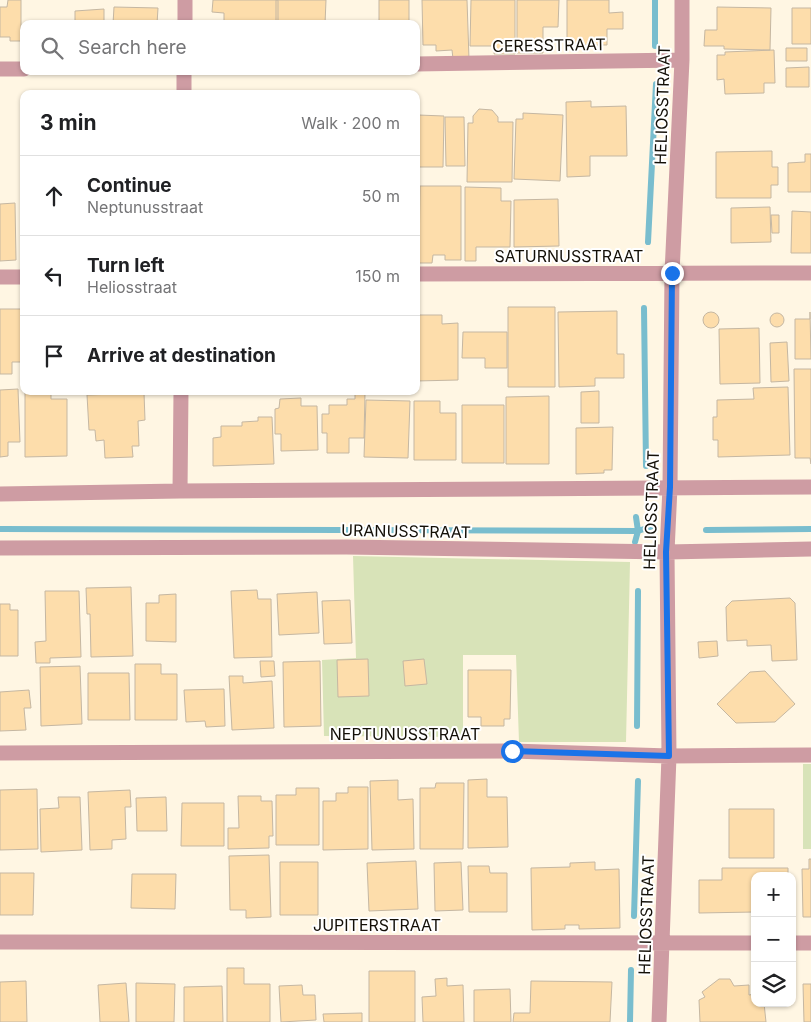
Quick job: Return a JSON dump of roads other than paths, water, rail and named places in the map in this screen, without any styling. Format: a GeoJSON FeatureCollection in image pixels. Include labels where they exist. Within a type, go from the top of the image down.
{"type":"FeatureCollection","features":[{"type":"Feature","properties":{"kind":"street"},"geometry":{"type":"LineString","coordinates":[[185,0],[185,20]]}},
{"type":"Feature","properties":{"kind":"street","name":"HELIOSSTRAAT"},"geometry":{"type":"LineString","coordinates":[[659,1022],[669,756],[666,552],[670,487],[672,273],[682,60],[682,0]]}},
{"type":"Feature","properties":{"kind":"street","name":"CERESSTRAAT"},"geometry":{"type":"LineString","coordinates":[[420,64],[682,60]]}},
{"type":"Feature","properties":{"kind":"street"},"geometry":{"type":"LineString","coordinates":[[0,70],[20,69]]}},
{"type":"Feature","properties":{"kind":"street"},"geometry":{"type":"LineString","coordinates":[[184,75],[184,90]]}},
{"type":"Feature","properties":{"kind":"street","name":"SATURNUSSTRAAT"},"geometry":{"type":"LineString","coordinates":[[420,274],[811,273]]}},
{"type":"Feature","properties":{"kind":"street"},"geometry":{"type":"LineString","coordinates":[[0,277],[20,276]]}},
{"type":"Feature","properties":{"kind":"street"},"geometry":{"type":"LineString","coordinates":[[180,491],[181,395]]}},
{"type":"Feature","properties":{"kind":"street"},"geometry":{"type":"LineString","coordinates":[[0,494],[811,487]]}},
{"type":"Feature","properties":{"kind":"street","name":"URANUSSTRAAT"},"geometry":{"type":"LineString","coordinates":[[0,548],[346,547],[666,552],[811,549]]}},
{"type":"Feature","properties":{"kind":"street","name":"NEPTUNUSSTRAAT"},"geometry":{"type":"LineString","coordinates":[[0,752],[512,751],[669,756],[811,755]]}},
{"type":"Feature","properties":{"kind":"street","name":"JUPITERSTRAAT"},"geometry":{"type":"LineString","coordinates":[[0,942],[751,943]]}},
{"type":"Feature","properties":{"kind":"street"},"geometry":{"type":"LineString","coordinates":[[796,943],[811,943]]}},
{"type":"Feature","properties":{"kind":"waterway"},"geometry":{"type":"LineString","coordinates":[[655,0],[655,46]]}},
{"type":"Feature","properties":{"kind":"waterway"},"geometry":{"type":"LineString","coordinates":[[648,242],[656,84]]}},
{"type":"Feature","properties":{"kind":"waterway"},"geometry":{"type":"LineString","coordinates":[[644,308],[646,466]]}},
{"type":"Feature","properties":{"kind":"waterway"},"geometry":{"type":"LineString","coordinates":[[635,542],[638,531],[636,517]]}},
{"type":"Feature","properties":{"kind":"waterway"},"geometry":{"type":"LineString","coordinates":[[0,529],[638,531],[653,526]]}},
{"type":"Feature","properties":{"kind":"waterway"},"geometry":{"type":"LineString","coordinates":[[706,530],[811,529]]}},
{"type":"Feature","properties":{"kind":"waterway"},"geometry":{"type":"LineString","coordinates":[[637,726],[638,591]]}},
{"type":"Feature","properties":{"kind":"waterway"},"geometry":{"type":"LineString","coordinates":[[634,916],[638,781]]}},
{"type":"Feature","properties":{"kind":"waterway"},"geometry":{"type":"LineString","coordinates":[[630,1022],[631,970]]}}]}
